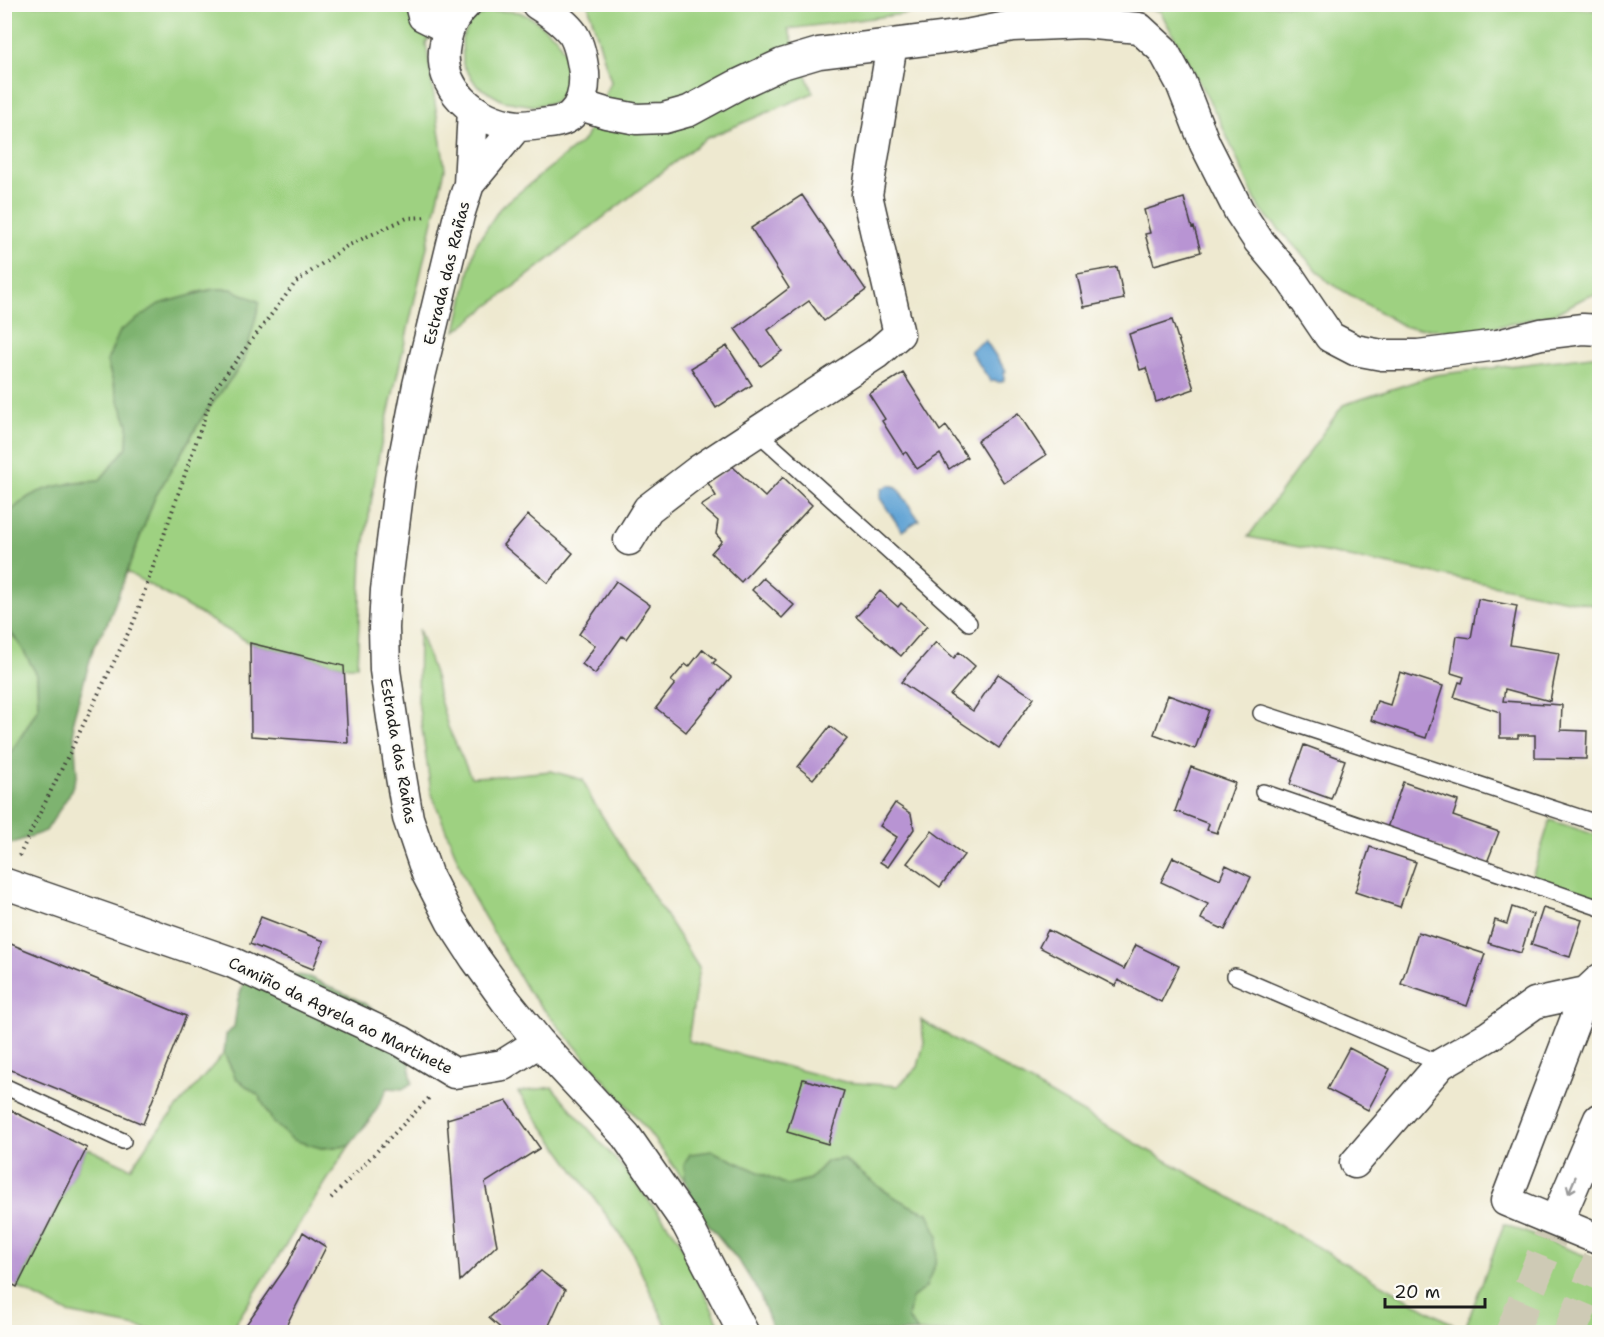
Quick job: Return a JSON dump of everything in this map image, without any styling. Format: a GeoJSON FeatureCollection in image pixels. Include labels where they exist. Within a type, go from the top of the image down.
{"type":"FeatureCollection","features":[{"type":"Feature","properties":{"kind":"highway"},"geometry":{"type":"LineString","coordinates":[[1561,1211],[1599,1120]]}},
{"type":"Feature","properties":{"kind":"street"},"geometry":{"type":"LineString","coordinates":[[420,4],[423,16],[449,29]]}},
{"type":"Feature","properties":{"kind":"street"},"geometry":{"type":"LineString","coordinates":[[466,4],[456,15],[449,29],[443,55],[447,80],[456,95],[473,110],[492,120],[517,126],[552,123],[569,117],[580,105],[585,81],[582,56],[572,33],[539,5]]}},
{"type":"Feature","properties":{"kind":"street"},"geometry":{"type":"LineString","coordinates":[[580,105],[637,119],[664,118],[689,111],[782,64],[819,53],[966,35],[1012,26],[1083,23],[1139,28],[1163,50],[1181,83],[1220,176],[1239,211],[1290,278],[1330,337],[1355,350],[1382,355],[1418,355],[1498,345],[1541,334],[1583,329],[1599,330]]}},
{"type":"Feature","properties":{"kind":"street"},"geometry":{"type":"LineString","coordinates":[[629,540],[648,509],[699,470],[876,354],[898,334],[867,195],[892,44]]}},
{"type":"Feature","properties":{"kind":"street","name":"Estrada das Rañas"},"geometry":{"type":"LineString","coordinates":[[473,110],[469,184],[459,215],[418,385],[400,478],[386,590],[385,670],[408,818],[428,874],[451,921],[475,958],[539,1042],[626,1136],[687,1224],[743,1332]]}},
{"type":"Feature","properties":{"kind":"street","name":"Estrada das Rañas"},"geometry":{"type":"LineString","coordinates":[[469,184],[517,126]]}},
{"type":"Feature","properties":{"kind":"street","name":"Camiño da Agrela ao Martinete"},"geometry":{"type":"LineString","coordinates":[[5,885],[231,962],[401,1041],[454,1073],[503,1065],[539,1042]]}},
{"type":"Feature","properties":{"kind":"street"},"geometry":{"type":"LineString","coordinates":[[1355,1163],[1441,1064],[1489,1036],[1535,1003],[1593,986]]}},
{"type":"Feature","properties":{"kind":"street"},"geometry":{"type":"LineString","coordinates":[[1593,986],[1506,1201],[1599,1240]]}},
{"type":"Feature","properties":{"kind":"lane"},"geometry":{"type":"LineString","coordinates":[[757,432],[969,623]]}},
{"type":"Feature","properties":{"kind":"lane"},"geometry":{"type":"LineString","coordinates":[[1260,712],[1599,824]]}},
{"type":"Feature","properties":{"kind":"lane"},"geometry":{"type":"LineString","coordinates":[[1263,792],[1599,908]]}},
{"type":"Feature","properties":{"kind":"lane"},"geometry":{"type":"LineString","coordinates":[[1235,976],[1441,1064]]}},
{"type":"Feature","properties":{"kind":"lane"},"geometry":{"type":"LineString","coordinates":[[4,1086],[123,1141]]}},
{"type":"Feature","properties":{"kind":"path"},"geometry":{"type":"LineString","coordinates":[[5,885],[135,619],[214,390],[296,282],[347,246],[407,218],[459,215]]}},
{"type":"Feature","properties":{"kind":"path"},"geometry":{"type":"LineString","coordinates":[[331,1198],[454,1073]]}},
{"type":"Feature","properties":{"kind":"green space"},"geometry":{"type":"Polygon","coordinates":[[[5,5],[449,5],[426,43],[445,169],[379,454],[362,559],[357,666],[344,666],[250,643],[127,572],[155,497],[202,418],[244,361],[231,289],[214,289],[194,293],[107,362],[128,424],[127,447],[99,481],[73,482],[29,497],[5,516],[5,5]]]}},
{"type":"Feature","properties":{"kind":"green space"},"geometry":{"type":"Polygon","coordinates":[[[588,5],[973,5],[788,29],[813,93],[705,139],[456,331],[475,246],[500,208],[585,139],[611,82],[588,5]]]}},
{"type":"Feature","properties":{"kind":"green space"},"geometry":{"type":"Polygon","coordinates":[[[1112,5],[1556,5],[1599,11],[1599,295],[1588,296],[1554,314],[1474,332],[1405,327],[1328,282],[1259,208],[1219,119],[1160,11],[1112,5]]]}},
{"type":"Feature","properties":{"kind":"green space"},"geometry":{"type":"Polygon","coordinates":[[[519,12],[532,18],[557,38],[568,60],[571,80],[555,102],[535,106],[503,101],[477,86],[463,65],[462,38],[472,20],[485,13],[519,12]]]}},
{"type":"Feature","properties":{"kind":"green space"},"geometry":{"type":"Polygon","coordinates":[[[214,289],[231,289],[260,302],[244,361],[202,418],[155,497],[108,622],[94,646],[73,720],[77,775],[69,795],[46,831],[5,846],[5,762],[38,708],[37,675],[19,643],[5,626],[5,516],[23,500],[38,492],[64,485],[99,481],[127,447],[128,424],[107,361],[120,331],[159,304],[214,289]]]}},
{"type":"Feature","properties":{"kind":"green space"},"geometry":{"type":"Polygon","coordinates":[[[1599,355],[1599,606],[1248,537],[1343,405],[1435,375],[1599,355]]]}},
{"type":"Feature","properties":{"kind":"green space"},"geometry":{"type":"Polygon","coordinates":[[[5,626],[19,643],[37,675],[38,708],[5,762],[5,626]]]}},
{"type":"Feature","properties":{"kind":"green space"},"geometry":{"type":"Polygon","coordinates":[[[419,629],[436,680],[448,727],[471,777],[551,771],[583,780],[592,800],[699,968],[688,1041],[845,1082],[898,1086],[918,1067],[924,1043],[921,1020],[1464,1332],[918,1332],[908,1318],[912,1298],[926,1287],[928,1213],[894,1197],[843,1159],[827,1161],[810,1179],[787,1185],[712,1151],[684,1165],[686,1183],[644,1126],[527,990],[471,894],[431,792],[418,701],[419,629]]]}},
{"type":"Feature","properties":{"kind":"green space"},"geometry":{"type":"Polygon","coordinates":[[[1550,820],[1599,836],[1599,899],[1532,877],[1550,820]]]}},
{"type":"Feature","properties":{"kind":"green space"},"geometry":{"type":"Polygon","coordinates":[[[271,970],[309,977],[362,1002],[401,1028],[410,1045],[412,1083],[403,1089],[388,1088],[372,1117],[349,1146],[321,1148],[293,1140],[273,1122],[259,1096],[236,1078],[224,1053],[226,1035],[234,1027],[238,999],[244,982],[271,970]]]}},
{"type":"Feature","properties":{"kind":"green space"},"geometry":{"type":"Polygon","coordinates":[[[224,1053],[236,1078],[259,1096],[273,1122],[321,1148],[349,1146],[230,1332],[161,1332],[68,1313],[17,1287],[87,1148],[131,1168],[152,1137],[224,1053]]]}},
{"type":"Feature","properties":{"kind":"green space"},"geometry":{"type":"Polygon","coordinates":[[[552,1087],[629,1175],[678,1238],[723,1332],[669,1332],[630,1248],[518,1092],[552,1087]]]}},
{"type":"Feature","properties":{"kind":"green space"},"geometry":{"type":"Polygon","coordinates":[[[712,1151],[787,1185],[810,1179],[827,1161],[843,1159],[894,1197],[928,1213],[938,1235],[936,1262],[926,1287],[912,1298],[908,1318],[918,1332],[774,1332],[759,1293],[741,1264],[696,1209],[686,1183],[684,1165],[690,1154],[712,1151]]]}},
{"type":"Feature","properties":{"kind":"green space"},"geometry":{"type":"Polygon","coordinates":[[[1504,1224],[1599,1261],[1599,1332],[1464,1331],[1504,1224]]]}},
{"type":"Feature","properties":{"kind":"water"},"geometry":{"type":"Polygon","coordinates":[[[985,340],[1006,371],[1002,382],[994,380],[991,382],[970,351],[985,340]]]}},
{"type":"Feature","properties":{"kind":"water"},"geometry":{"type":"Polygon","coordinates":[[[889,485],[897,487],[919,520],[902,531],[880,498],[882,489],[889,485]]]}},
{"type":"Feature","properties":{"kind":"building"},"geometry":{"type":"Polygon","coordinates":[[[802,195],[866,290],[824,321],[809,301],[768,330],[782,351],[761,366],[735,329],[789,288],[751,228],[802,195]]]}},
{"type":"Feature","properties":{"kind":"building"},"geometry":{"type":"Polygon","coordinates":[[[1184,198],[1201,252],[1154,265],[1145,234],[1150,233],[1144,210],[1184,198]]]}},
{"type":"Feature","properties":{"kind":"building"},"geometry":{"type":"Polygon","coordinates":[[[1117,267],[1124,299],[1084,307],[1077,274],[1117,267]]]}},
{"type":"Feature","properties":{"kind":"building"},"geometry":{"type":"Polygon","coordinates":[[[1172,320],[1194,389],[1156,402],[1146,368],[1140,370],[1129,334],[1172,320]]]}},
{"type":"Feature","properties":{"kind":"building"},"geometry":{"type":"Polygon","coordinates":[[[727,346],[752,385],[716,408],[691,368],[727,346]]]}},
{"type":"Feature","properties":{"kind":"building"},"geometry":{"type":"Polygon","coordinates":[[[903,373],[940,431],[946,426],[967,457],[949,469],[940,454],[917,469],[906,452],[903,454],[882,421],[885,419],[869,394],[903,373]]]}},
{"type":"Feature","properties":{"kind":"building"},"geometry":{"type":"Polygon","coordinates":[[[1018,413],[1046,455],[1004,483],[977,441],[1018,413]]]}},
{"type":"Feature","properties":{"kind":"building"},"geometry":{"type":"Polygon","coordinates":[[[732,466],[765,497],[783,477],[812,505],[741,582],[711,553],[722,541],[716,534],[718,521],[701,506],[716,496],[708,483],[732,466]]]}},
{"type":"Feature","properties":{"kind":"building"},"geometry":{"type":"Polygon","coordinates":[[[528,515],[573,553],[548,583],[503,545],[528,515]]]}},
{"type":"Feature","properties":{"kind":"building"},"geometry":{"type":"Polygon","coordinates":[[[763,578],[794,605],[782,618],[752,590],[763,578]]]}},
{"type":"Feature","properties":{"kind":"building"},"geometry":{"type":"Polygon","coordinates":[[[616,581],[650,605],[626,639],[622,636],[595,674],[582,664],[595,646],[579,634],[616,581]]]}},
{"type":"Feature","properties":{"kind":"building"},"geometry":{"type":"Polygon","coordinates":[[[880,591],[898,607],[901,603],[927,626],[901,656],[856,617],[880,591]]]}},
{"type":"Feature","properties":{"kind":"building"},"geometry":{"type":"Polygon","coordinates":[[[1478,599],[1517,606],[1510,645],[1559,653],[1550,701],[1505,689],[1503,701],[1562,705],[1561,730],[1587,731],[1586,759],[1535,758],[1535,735],[1500,738],[1500,712],[1454,697],[1459,682],[1462,683],[1464,677],[1451,673],[1457,636],[1471,638],[1478,599]]]}},
{"type":"Feature","properties":{"kind":"building"},"geometry":{"type":"Polygon","coordinates":[[[936,642],[954,658],[959,652],[975,666],[950,695],[973,711],[998,674],[1034,698],[999,748],[901,682],[936,642]]]}},
{"type":"Feature","properties":{"kind":"building"},"geometry":{"type":"Polygon","coordinates":[[[250,643],[344,666],[348,743],[251,736],[250,643]]]}},
{"type":"Feature","properties":{"kind":"building"},"geometry":{"type":"Polygon","coordinates":[[[703,649],[716,660],[713,663],[731,677],[686,732],[656,708],[675,684],[671,681],[685,664],[689,667],[703,649]]]}},
{"type":"Feature","properties":{"kind":"building"},"geometry":{"type":"Polygon","coordinates":[[[1400,672],[1443,686],[1426,738],[1371,720],[1377,701],[1390,705],[1400,672]]]}},
{"type":"Feature","properties":{"kind":"building"},"geometry":{"type":"Polygon","coordinates":[[[1168,695],[1209,710],[1195,749],[1154,734],[1168,695]]]}},
{"type":"Feature","properties":{"kind":"building"},"geometry":{"type":"Polygon","coordinates":[[[830,726],[847,739],[813,779],[798,767],[830,726]]]}},
{"type":"Feature","properties":{"kind":"building"},"geometry":{"type":"Polygon","coordinates":[[[1304,745],[1345,760],[1331,799],[1290,784],[1304,745]]]}},
{"type":"Feature","properties":{"kind":"building"},"geometry":{"type":"Polygon","coordinates":[[[1191,767],[1235,783],[1217,833],[1207,830],[1209,824],[1175,811],[1191,767]]]}},
{"type":"Feature","properties":{"kind":"building"},"geometry":{"type":"Polygon","coordinates":[[[1403,782],[1458,801],[1453,816],[1499,832],[1486,865],[1387,828],[1403,782]]]}},
{"type":"Feature","properties":{"kind":"building"},"geometry":{"type":"Polygon","coordinates":[[[895,803],[911,814],[914,829],[888,867],[880,862],[897,837],[880,826],[895,803]]]}},
{"type":"Feature","properties":{"kind":"building"},"geometry":{"type":"Polygon","coordinates":[[[932,831],[964,855],[940,887],[907,863],[932,831]]]}},
{"type":"Feature","properties":{"kind":"building"},"geometry":{"type":"Polygon","coordinates":[[[1370,847],[1416,862],[1400,907],[1355,892],[1370,847]]]}},
{"type":"Feature","properties":{"kind":"building"},"geometry":{"type":"Polygon","coordinates":[[[1173,857],[1220,879],[1226,865],[1251,877],[1225,930],[1201,919],[1208,904],[1161,882],[1173,857]]]}},
{"type":"Feature","properties":{"kind":"building"},"geometry":{"type":"Polygon","coordinates":[[[1512,907],[1533,914],[1521,953],[1488,943],[1495,920],[1507,924],[1512,907]]]}},
{"type":"Feature","properties":{"kind":"building"},"geometry":{"type":"Polygon","coordinates":[[[1543,908],[1582,920],[1570,957],[1531,945],[1543,908]]]}},
{"type":"Feature","properties":{"kind":"building"},"geometry":{"type":"Polygon","coordinates":[[[261,917],[324,941],[313,969],[250,944],[261,917]]]}},
{"type":"Feature","properties":{"kind":"building"},"geometry":{"type":"Polygon","coordinates":[[[1048,930],[1124,969],[1136,945],[1179,966],[1161,1002],[1118,980],[1115,986],[1039,947],[1048,930]]]}},
{"type":"Feature","properties":{"kind":"building"},"geometry":{"type":"Polygon","coordinates":[[[1418,932],[1485,954],[1467,1006],[1401,984],[1418,932]]]}},
{"type":"Feature","properties":{"kind":"building"},"geometry":{"type":"Polygon","coordinates":[[[6,942],[186,1016],[143,1124],[4,1067],[4,947],[6,942]]]}},
{"type":"Feature","properties":{"kind":"building"},"geometry":{"type":"Polygon","coordinates":[[[1349,1048],[1390,1069],[1368,1110],[1327,1089],[1349,1048]]]}},
{"type":"Feature","properties":{"kind":"building"},"geometry":{"type":"Polygon","coordinates":[[[803,1079],[844,1091],[828,1144],[787,1132],[803,1079]]]}},
{"type":"Feature","properties":{"kind":"building"},"geometry":{"type":"Polygon","coordinates":[[[507,1101],[540,1148],[485,1183],[497,1245],[460,1281],[447,1119],[507,1101]]]}},
{"type":"Feature","properties":{"kind":"building"},"geometry":{"type":"Polygon","coordinates":[[[4,1107],[87,1148],[17,1287],[4,1280],[4,1107]]]}},
{"type":"Feature","properties":{"kind":"building"},"geometry":{"type":"Polygon","coordinates":[[[303,1232],[326,1247],[283,1332],[241,1332],[288,1264],[303,1232]]]}},
{"type":"Feature","properties":{"kind":"building"},"geometry":{"type":"Polygon","coordinates":[[[541,1271],[565,1290],[546,1332],[505,1332],[489,1318],[541,1271]]]}},
{"type":"Feature","properties":{"kind":"tunnel"},"geometry":{"type":"LineString","coordinates":[[1512,1332],[1561,1211]]}},
{"type":"Feature","properties":{"kind":"tunnel"},"geometry":{"type":"LineString","coordinates":[[1570,1332],[1600,1260]]}}]}
